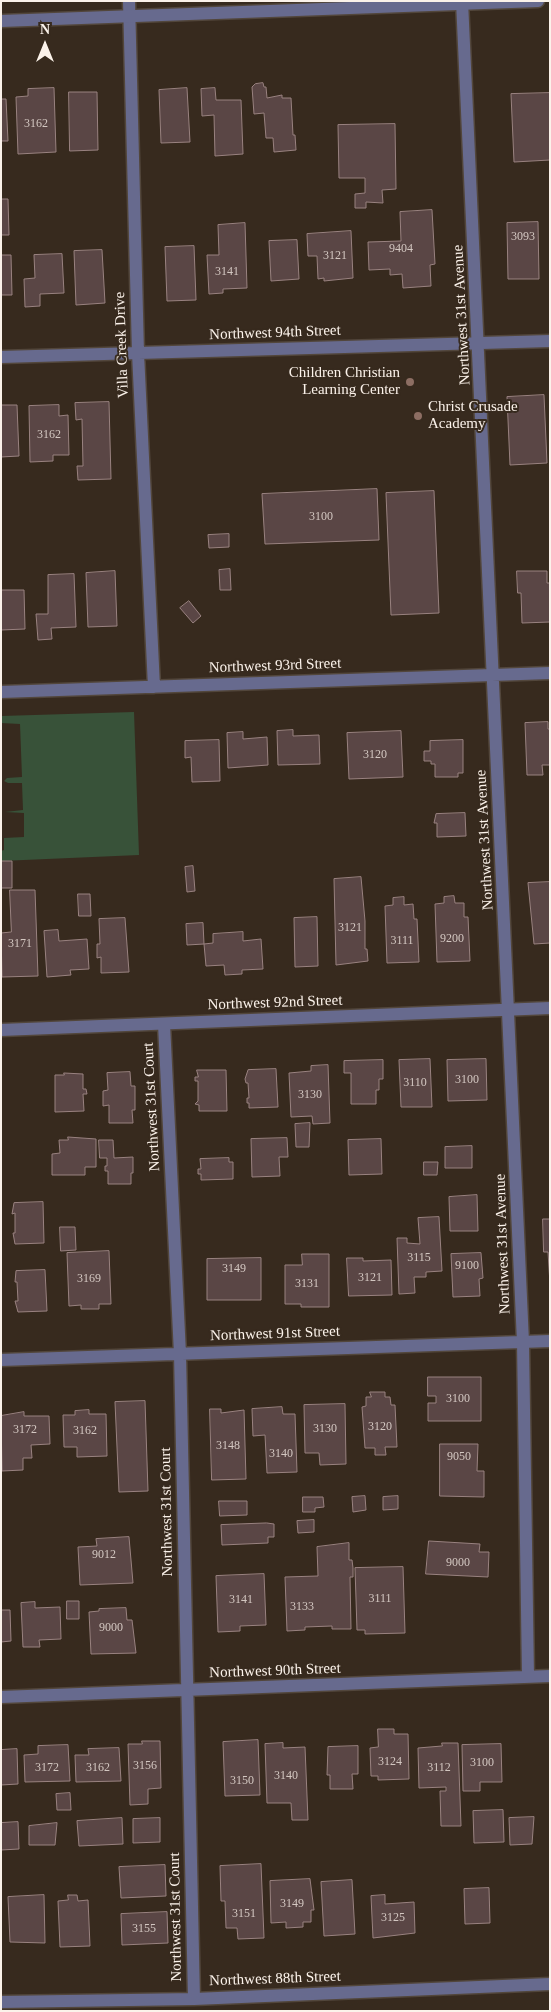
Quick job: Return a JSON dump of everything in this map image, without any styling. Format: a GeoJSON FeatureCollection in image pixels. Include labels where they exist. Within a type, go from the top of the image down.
{"type":"FeatureCollection","features":[{"type":"Feature","properties":{"kind":"street","name":"Villa Creek Drive"},"geometry":{"type":"LineString","coordinates":[[129,1],[138,353],[154,687]]}},
{"type":"Feature","properties":{"kind":"street"},"geometry":{"type":"LineString","coordinates":[[1,21],[538,1]]}},
{"type":"Feature","properties":{"kind":"street","name":"Northwest 31st Avenue"},"geometry":{"type":"LineString","coordinates":[[462,3],[480,343],[523,1342],[528,1677]]}},
{"type":"Feature","properties":{"kind":"street","name":"Northwest 94th Street"},"geometry":{"type":"LineString","coordinates":[[1,357],[550,341]]}},
{"type":"Feature","properties":{"kind":"street","name":"Northwest 93rd Street"},"geometry":{"type":"LineString","coordinates":[[1,692],[550,673]]}},
{"type":"Feature","properties":{"kind":"street","name":"Northwest 92nd Street"},"geometry":{"type":"LineString","coordinates":[[1,1030],[550,1008]]}},
{"type":"Feature","properties":{"kind":"street","name":"Northwest 31st Court"},"geometry":{"type":"LineString","coordinates":[[164,1024],[180,1354],[194,1999]]}},
{"type":"Feature","properties":{"kind":"street","name":"Northwest 91st Street"},"geometry":{"type":"LineString","coordinates":[[1,1360],[550,1341]]}},
{"type":"Feature","properties":{"kind":"street","name":"Northwest 90th Street"},"geometry":{"type":"LineString","coordinates":[[1,1698],[550,1676]]}},
{"type":"Feature","properties":{"kind":"street","name":"Northwest 88th Street"},"geometry":{"type":"LineString","coordinates":[[1,2002],[194,1999],[550,1984]]}},
{"type":"Feature","properties":{"kind":"green space"},"geometry":{"type":"Polygon","coordinates":[[[134,712],[139,855],[1,861],[1,851],[4,850],[4,838],[24,837],[24,813],[5,812],[23,810],[22,783],[8,783],[4,781],[7,778],[22,777],[20,724],[1,723],[1,716],[134,712]]]}},
{"type":"Feature","properties":{"kind":"building"},"geometry":{"type":"Polygon","coordinates":[[[263,83],[264,87],[266,87],[267,98],[282,95],[282,98],[291,98],[293,135],[295,135],[296,150],[274,152],[273,138],[266,138],[264,113],[254,114],[252,87],[255,84],[263,83]]]}},
{"type":"Feature","properties":{"kind":"building"},"geometry":{"type":"Polygon","coordinates":[[[54,88],[56,152],[18,154],[16,97],[28,96],[28,89],[54,88]]]}},
{"type":"Feature","properties":{"kind":"building"},"geometry":{"type":"Polygon","coordinates":[[[187,88],[190,142],[161,143],[159,90],[187,88]]]}},
{"type":"Feature","properties":{"kind":"building"},"geometry":{"type":"Polygon","coordinates":[[[215,88],[216,100],[241,100],[243,154],[215,156],[214,115],[202,116],[201,89],[215,88]]]}},
{"type":"Feature","properties":{"kind":"building"},"geometry":{"type":"Polygon","coordinates":[[[69,92],[97,92],[98,150],[70,151],[69,92]]]}},
{"type":"Feature","properties":{"kind":"building"},"geometry":{"type":"Polygon","coordinates":[[[550,93],[550,160],[514,162],[511,94],[550,93]]]}},
{"type":"Feature","properties":{"kind":"building"},"geometry":{"type":"Polygon","coordinates":[[[1,99],[6,99],[8,141],[1,141],[1,99]]]}},
{"type":"Feature","properties":{"kind":"building"},"geometry":{"type":"Polygon","coordinates":[[[395,124],[396,189],[382,190],[383,203],[366,202],[366,208],[355,208],[355,194],[365,193],[365,178],[339,178],[338,125],[395,124]]]}},
{"type":"Feature","properties":{"kind":"building"},"geometry":{"type":"Polygon","coordinates":[[[1,199],[8,199],[9,235],[1,235],[1,199]]]}},
{"type":"Feature","properties":{"kind":"building"},"geometry":{"type":"Polygon","coordinates":[[[432,210],[435,264],[430,265],[431,286],[403,288],[402,274],[390,275],[390,269],[369,270],[368,242],[401,241],[400,212],[432,210]]]}},
{"type":"Feature","properties":{"kind":"building"},"geometry":{"type":"Polygon","coordinates":[[[538,222],[539,279],[508,279],[507,223],[538,222]]]}},
{"type":"Feature","properties":{"kind":"building"},"geometry":{"type":"Polygon","coordinates":[[[245,223],[247,288],[223,289],[223,293],[209,294],[207,255],[219,255],[218,225],[245,223]]]}},
{"type":"Feature","properties":{"kind":"building"},"geometry":{"type":"Polygon","coordinates":[[[351,231],[353,278],[324,281],[324,278],[318,279],[317,256],[308,256],[307,234],[351,231]]]}},
{"type":"Feature","properties":{"kind":"building"},"geometry":{"type":"Polygon","coordinates":[[[297,240],[299,279],[271,281],[269,241],[297,240]]]}},
{"type":"Feature","properties":{"kind":"building"},"geometry":{"type":"Polygon","coordinates":[[[194,246],[196,300],[167,301],[165,247],[194,246]]]}},
{"type":"Feature","properties":{"kind":"building"},"geometry":{"type":"Polygon","coordinates":[[[102,250],[105,303],[76,305],[74,251],[102,250]]]}},
{"type":"Feature","properties":{"kind":"building"},"geometry":{"type":"Polygon","coordinates":[[[62,254],[64,293],[40,294],[40,306],[25,307],[24,279],[35,278],[34,255],[62,254]]]}},
{"type":"Feature","properties":{"kind":"building"},"geometry":{"type":"Polygon","coordinates":[[[1,255],[11,255],[12,295],[1,295],[1,255]]]}},
{"type":"Feature","properties":{"kind":"building"},"geometry":{"type":"Polygon","coordinates":[[[544,395],[547,463],[510,465],[507,397],[544,395]]]}},
{"type":"Feature","properties":{"kind":"building"},"geometry":{"type":"Polygon","coordinates":[[[109,402],[111,479],[78,480],[77,466],[83,466],[82,419],[76,420],[75,403],[109,402]]]}},
{"type":"Feature","properties":{"kind":"building"},"geometry":{"type":"Polygon","coordinates":[[[1,405],[17,405],[19,456],[1,457],[1,405]]]}},
{"type":"Feature","properties":{"kind":"building"},"geometry":{"type":"Polygon","coordinates":[[[59,405],[59,416],[68,415],[69,455],[53,455],[53,461],[30,462],[29,406],[59,405]]]}},
{"type":"Feature","properties":{"kind":"building"},"geometry":{"type":"Polygon","coordinates":[[[377,489],[379,540],[265,544],[262,494],[377,489]]]}},
{"type":"Feature","properties":{"kind":"building"},"geometry":{"type":"Polygon","coordinates":[[[434,491],[439,613],[391,615],[386,493],[434,491]]]}},
{"type":"Feature","properties":{"kind":"building"},"geometry":{"type":"Polygon","coordinates":[[[229,534],[229,547],[209,548],[208,535],[229,534]]]}},
{"type":"Feature","properties":{"kind":"building"},"geometry":{"type":"Polygon","coordinates":[[[230,569],[231,590],[220,590],[219,570],[230,569]]]}},
{"type":"Feature","properties":{"kind":"building"},"geometry":{"type":"Polygon","coordinates":[[[115,571],[117,626],[88,627],[86,573],[115,571]]]}},
{"type":"Feature","properties":{"kind":"building"},"geometry":{"type":"Polygon","coordinates":[[[517,571],[547,571],[547,583],[550,583],[550,622],[522,623],[521,593],[518,593],[517,571]]]}},
{"type":"Feature","properties":{"kind":"building"},"geometry":{"type":"Polygon","coordinates":[[[74,574],[76,627],[51,628],[52,639],[38,640],[36,614],[48,614],[48,575],[74,574]]]}},
{"type":"Feature","properties":{"kind":"building"},"geometry":{"type":"Polygon","coordinates":[[[1,590],[24,590],[25,629],[1,630],[1,590]]]}},
{"type":"Feature","properties":{"kind":"building"},"geometry":{"type":"Polygon","coordinates":[[[189,601],[201,616],[193,623],[180,608],[189,601]]]}},
{"type":"Feature","properties":{"kind":"building"},"geometry":{"type":"Polygon","coordinates":[[[548,722],[548,729],[550,729],[550,765],[542,765],[543,775],[527,775],[525,723],[548,722]]]}},
{"type":"Feature","properties":{"kind":"building"},"geometry":{"type":"Polygon","coordinates":[[[293,730],[293,736],[319,735],[320,764],[278,765],[277,731],[293,730]]]}},
{"type":"Feature","properties":{"kind":"building"},"geometry":{"type":"Polygon","coordinates":[[[401,731],[403,777],[349,779],[347,733],[401,731]]]}},
{"type":"Feature","properties":{"kind":"building"},"geometry":{"type":"Polygon","coordinates":[[[243,732],[243,739],[267,737],[268,765],[228,768],[227,733],[243,732]]]}},
{"type":"Feature","properties":{"kind":"building"},"geometry":{"type":"Polygon","coordinates":[[[219,740],[220,781],[192,782],[191,757],[185,758],[185,741],[219,740]]]}},
{"type":"Feature","properties":{"kind":"building"},"geometry":{"type":"Polygon","coordinates":[[[463,740],[463,773],[458,773],[458,777],[435,777],[435,764],[431,764],[431,761],[424,761],[424,751],[430,751],[430,741],[463,740]]]}},
{"type":"Feature","properties":{"kind":"building"},"geometry":{"type":"Polygon","coordinates":[[[465,813],[466,836],[437,837],[437,823],[434,823],[436,814],[465,813]]]}},
{"type":"Feature","properties":{"kind":"building"},"geometry":{"type":"Polygon","coordinates":[[[1,861],[12,861],[12,888],[1,888],[1,861]]]}},
{"type":"Feature","properties":{"kind":"building"},"geometry":{"type":"Polygon","coordinates":[[[193,866],[195,891],[187,892],[185,867],[193,866]]]}},
{"type":"Feature","properties":{"kind":"building"},"geometry":{"type":"Polygon","coordinates":[[[361,877],[365,921],[365,949],[367,949],[368,961],[336,965],[334,879],[361,877]]]}},
{"type":"Feature","properties":{"kind":"building"},"geometry":{"type":"Polygon","coordinates":[[[550,882],[550,943],[534,944],[528,883],[550,882]]]}},
{"type":"Feature","properties":{"kind":"building"},"geometry":{"type":"Polygon","coordinates":[[[10,890],[35,890],[38,976],[2,977],[1,933],[11,932],[10,890]]]}},
{"type":"Feature","properties":{"kind":"building"},"geometry":{"type":"Polygon","coordinates":[[[78,894],[90,894],[91,916],[79,916],[78,894]]]}},
{"type":"Feature","properties":{"kind":"building"},"geometry":{"type":"Polygon","coordinates":[[[454,896],[455,903],[464,903],[464,917],[468,917],[470,961],[437,962],[435,904],[444,903],[444,897],[454,896]]]}},
{"type":"Feature","properties":{"kind":"building"},"geometry":{"type":"Polygon","coordinates":[[[404,897],[404,905],[413,904],[414,919],[417,919],[419,962],[387,963],[385,906],[393,905],[393,898],[404,897]]]}},
{"type":"Feature","properties":{"kind":"building"},"geometry":{"type":"Polygon","coordinates":[[[317,917],[318,966],[295,967],[294,918],[317,917]]]}},
{"type":"Feature","properties":{"kind":"building"},"geometry":{"type":"Polygon","coordinates":[[[125,918],[129,972],[101,973],[101,957],[97,958],[97,944],[100,944],[99,919],[125,918]]]}},
{"type":"Feature","properties":{"kind":"building"},"geometry":{"type":"Polygon","coordinates":[[[203,923],[204,944],[187,945],[186,924],[203,923]]]}},
{"type":"Feature","properties":{"kind":"building"},"geometry":{"type":"Polygon","coordinates":[[[58,930],[59,941],[87,939],[89,969],[70,970],[71,975],[47,977],[44,931],[58,930]]]}},
{"type":"Feature","properties":{"kind":"building"},"geometry":{"type":"Polygon","coordinates":[[[243,932],[243,941],[261,939],[263,969],[242,970],[242,974],[225,975],[224,965],[206,966],[204,944],[213,943],[213,934],[243,932]]]}},
{"type":"Feature","properties":{"kind":"building"},"geometry":{"type":"Polygon","coordinates":[[[430,1059],[432,1107],[401,1107],[399,1060],[430,1059]]]}},
{"type":"Feature","properties":{"kind":"building"},"geometry":{"type":"Polygon","coordinates":[[[486,1059],[487,1100],[448,1101],[447,1060],[486,1059]]]}},
{"type":"Feature","properties":{"kind":"building"},"geometry":{"type":"Polygon","coordinates":[[[383,1060],[383,1079],[379,1079],[379,1090],[376,1090],[376,1104],[351,1104],[351,1073],[344,1073],[344,1061],[383,1060]]]}},
{"type":"Feature","properties":{"kind":"building"},"geometry":{"type":"Polygon","coordinates":[[[328,1065],[330,1123],[313,1124],[312,1116],[291,1117],[289,1073],[311,1071],[311,1066],[328,1065]]]}},
{"type":"Feature","properties":{"kind":"building"},"geometry":{"type":"Polygon","coordinates":[[[276,1069],[278,1107],[249,1108],[249,1103],[247,1103],[247,1098],[249,1098],[248,1083],[246,1083],[245,1079],[248,1070],[276,1069]]]}},
{"type":"Feature","properties":{"kind":"building"},"geometry":{"type":"Polygon","coordinates":[[[197,1070],[226,1070],[227,1111],[199,1111],[199,1105],[195,1104],[198,1101],[198,1081],[195,1081],[195,1077],[198,1077],[197,1070]]]}},
{"type":"Feature","properties":{"kind":"building"},"geometry":{"type":"Polygon","coordinates":[[[130,1072],[131,1086],[135,1086],[135,1110],[132,1110],[133,1123],[109,1123],[109,1105],[103,1106],[103,1091],[108,1090],[107,1073],[130,1072]]]}},
{"type":"Feature","properties":{"kind":"building"},"geometry":{"type":"Polygon","coordinates":[[[64,1073],[83,1074],[83,1089],[86,1089],[87,1094],[83,1094],[84,1111],[55,1112],[55,1075],[64,1075],[64,1073]]]}},
{"type":"Feature","properties":{"kind":"building"},"geometry":{"type":"Polygon","coordinates":[[[310,1123],[309,1147],[296,1147],[295,1124],[310,1123]]]}},
{"type":"Feature","properties":{"kind":"building"},"geometry":{"type":"Polygon","coordinates":[[[68,1137],[96,1139],[96,1167],[85,1167],[85,1175],[52,1175],[52,1154],[60,1153],[59,1140],[68,1140],[68,1137]]]}},
{"type":"Feature","properties":{"kind":"building"},"geometry":{"type":"Polygon","coordinates":[[[287,1138],[288,1157],[279,1157],[280,1176],[252,1177],[251,1139],[287,1138]]]}},
{"type":"Feature","properties":{"kind":"building"},"geometry":{"type":"Polygon","coordinates":[[[381,1139],[382,1174],[349,1175],[348,1140],[381,1139]]]}},
{"type":"Feature","properties":{"kind":"building"},"geometry":{"type":"Polygon","coordinates":[[[99,1140],[113,1140],[114,1158],[133,1157],[131,1184],[108,1184],[108,1171],[105,1171],[107,1158],[100,1158],[99,1140]]]}},
{"type":"Feature","properties":{"kind":"building"},"geometry":{"type":"Polygon","coordinates":[[[472,1146],[472,1168],[445,1168],[445,1147],[472,1146]]]}},
{"type":"Feature","properties":{"kind":"building"},"geometry":{"type":"Polygon","coordinates":[[[229,1158],[229,1162],[233,1162],[233,1179],[201,1180],[201,1174],[198,1174],[198,1169],[201,1169],[200,1159],[229,1158]]]}},
{"type":"Feature","properties":{"kind":"building"},"geometry":{"type":"Polygon","coordinates":[[[424,1162],[438,1162],[437,1175],[424,1175],[424,1162]]]}},
{"type":"Feature","properties":{"kind":"building"},"geometry":{"type":"Polygon","coordinates":[[[477,1195],[478,1231],[450,1231],[449,1197],[477,1195]]]}},
{"type":"Feature","properties":{"kind":"building"},"geometry":{"type":"Polygon","coordinates":[[[43,1202],[44,1243],[15,1244],[13,1233],[15,1233],[15,1213],[12,1214],[14,1203],[43,1202]]]}},
{"type":"Feature","properties":{"kind":"building"},"geometry":{"type":"Polygon","coordinates":[[[439,1217],[442,1271],[426,1272],[426,1277],[414,1277],[415,1293],[399,1294],[397,1238],[407,1238],[407,1243],[420,1244],[418,1218],[439,1217]]]}},
{"type":"Feature","properties":{"kind":"building"},"geometry":{"type":"Polygon","coordinates":[[[543,1219],[550,1219],[550,1284],[548,1252],[544,1252],[543,1219]]]}},
{"type":"Feature","properties":{"kind":"building"},"geometry":{"type":"Polygon","coordinates":[[[60,1227],[75,1227],[76,1250],[61,1251],[60,1227]]]}},
{"type":"Feature","properties":{"kind":"building"},"geometry":{"type":"Polygon","coordinates":[[[109,1251],[111,1304],[99,1304],[99,1309],[81,1309],[81,1305],[69,1306],[67,1253],[109,1251]]]}},
{"type":"Feature","properties":{"kind":"building"},"geometry":{"type":"Polygon","coordinates":[[[481,1253],[483,1278],[479,1279],[480,1296],[453,1297],[451,1254],[481,1253]]]}},
{"type":"Feature","properties":{"kind":"building"},"geometry":{"type":"Polygon","coordinates":[[[302,1254],[329,1254],[329,1307],[301,1307],[301,1304],[285,1304],[285,1265],[302,1265],[302,1254]]]}},
{"type":"Feature","properties":{"kind":"building"},"geometry":{"type":"Polygon","coordinates":[[[261,1258],[261,1300],[207,1300],[207,1259],[261,1258]]]}},
{"type":"Feature","properties":{"kind":"building"},"geometry":{"type":"Polygon","coordinates":[[[347,1258],[363,1258],[363,1261],[391,1260],[392,1295],[349,1296],[347,1258]]]}},
{"type":"Feature","properties":{"kind":"building"},"geometry":{"type":"Polygon","coordinates":[[[45,1270],[47,1311],[18,1312],[15,1301],[18,1301],[17,1282],[15,1282],[16,1271],[45,1270]]]}},
{"type":"Feature","properties":{"kind":"building"},"geometry":{"type":"Polygon","coordinates":[[[428,1377],[481,1377],[481,1421],[428,1421],[428,1403],[436,1403],[436,1396],[428,1396],[428,1377]]]}},
{"type":"Feature","properties":{"kind":"building"},"geometry":{"type":"Polygon","coordinates":[[[370,1392],[385,1392],[385,1397],[390,1397],[391,1405],[395,1405],[397,1447],[385,1447],[386,1455],[375,1455],[375,1448],[365,1448],[362,1407],[366,1406],[366,1397],[371,1397],[370,1392]]]}},
{"type":"Feature","properties":{"kind":"building"},"geometry":{"type":"Polygon","coordinates":[[[145,1401],[148,1491],[119,1492],[115,1402],[145,1401]]]}},
{"type":"Feature","properties":{"kind":"building"},"geometry":{"type":"Polygon","coordinates":[[[345,1404],[346,1464],[320,1465],[319,1453],[305,1453],[304,1405],[345,1404]]]}},
{"type":"Feature","properties":{"kind":"building"},"geometry":{"type":"Polygon","coordinates":[[[282,1407],[283,1414],[295,1414],[297,1472],[267,1473],[265,1435],[253,1436],[252,1409],[282,1407]]]}},
{"type":"Feature","properties":{"kind":"building"},"geometry":{"type":"Polygon","coordinates":[[[210,1409],[221,1409],[221,1413],[244,1410],[246,1479],[212,1480],[210,1409]]]}},
{"type":"Feature","properties":{"kind":"building"},"geometry":{"type":"Polygon","coordinates":[[[89,1410],[89,1414],[106,1414],[107,1456],[77,1457],[77,1447],[64,1447],[63,1415],[75,1415],[75,1411],[89,1410]]]}},
{"type":"Feature","properties":{"kind":"building"},"geometry":{"type":"Polygon","coordinates":[[[24,1412],[24,1416],[49,1416],[50,1444],[31,1445],[32,1458],[23,1458],[23,1470],[2,1471],[1,1416],[24,1412]]]}},
{"type":"Feature","properties":{"kind":"building"},"geometry":{"type":"Polygon","coordinates":[[[440,1444],[478,1444],[477,1471],[484,1471],[484,1497],[440,1496],[440,1444]]]}},
{"type":"Feature","properties":{"kind":"building"},"geometry":{"type":"Polygon","coordinates":[[[365,1496],[366,1510],[353,1512],[352,1497],[365,1496]]]}},
{"type":"Feature","properties":{"kind":"building"},"geometry":{"type":"Polygon","coordinates":[[[398,1496],[398,1509],[383,1510],[383,1497],[398,1496]]]}},
{"type":"Feature","properties":{"kind":"building"},"geometry":{"type":"Polygon","coordinates":[[[303,1497],[323,1497],[324,1507],[315,1508],[315,1512],[303,1512],[303,1497]]]}},
{"type":"Feature","properties":{"kind":"building"},"geometry":{"type":"Polygon","coordinates":[[[219,1501],[247,1501],[247,1515],[220,1516],[219,1501]]]}},
{"type":"Feature","properties":{"kind":"building"},"geometry":{"type":"Polygon","coordinates":[[[314,1520],[314,1532],[298,1533],[297,1521],[314,1520]]]}},
{"type":"Feature","properties":{"kind":"building"},"geometry":{"type":"Polygon","coordinates":[[[274,1524],[274,1537],[268,1537],[268,1543],[222,1545],[221,1525],[274,1524]]]}},
{"type":"Feature","properties":{"kind":"building"},"geometry":{"type":"Polygon","coordinates":[[[129,1537],[133,1583],[80,1585],[78,1547],[97,1546],[96,1539],[129,1537]]]}},
{"type":"Feature","properties":{"kind":"building"},"geometry":{"type":"Polygon","coordinates":[[[429,1541],[480,1544],[479,1552],[489,1552],[488,1577],[426,1574],[429,1541]]]}},
{"type":"Feature","properties":{"kind":"building"},"geometry":{"type":"Polygon","coordinates":[[[349,1543],[349,1560],[352,1560],[353,1568],[353,1577],[350,1577],[351,1629],[332,1629],[332,1626],[305,1627],[305,1630],[287,1631],[285,1577],[318,1576],[317,1547],[349,1543]]]}},
{"type":"Feature","properties":{"kind":"building"},"geometry":{"type":"Polygon","coordinates":[[[403,1567],[405,1633],[365,1634],[365,1630],[357,1630],[355,1568],[403,1567]]]}},
{"type":"Feature","properties":{"kind":"building"},"geometry":{"type":"Polygon","coordinates":[[[264,1574],[266,1625],[240,1626],[240,1631],[218,1632],[216,1576],[264,1574]]]}},
{"type":"Feature","properties":{"kind":"building"},"geometry":{"type":"Polygon","coordinates":[[[67,1601],[79,1601],[79,1619],[67,1619],[67,1601]]]}},
{"type":"Feature","properties":{"kind":"building"},"geometry":{"type":"Polygon","coordinates":[[[35,1602],[35,1608],[60,1607],[61,1639],[39,1640],[40,1647],[23,1647],[21,1603],[35,1602]]]}},
{"type":"Feature","properties":{"kind":"building"},"geometry":{"type":"Polygon","coordinates":[[[126,1608],[127,1620],[132,1620],[136,1653],[91,1654],[89,1612],[99,1611],[99,1609],[126,1608]]]}},
{"type":"Feature","properties":{"kind":"building"},"geometry":{"type":"Polygon","coordinates":[[[1,1610],[10,1610],[11,1641],[1,1642],[1,1610]]]}},
{"type":"Feature","properties":{"kind":"building"},"geometry":{"type":"Polygon","coordinates":[[[378,1729],[394,1729],[394,1734],[408,1734],[409,1779],[378,1780],[378,1776],[371,1776],[370,1748],[378,1747],[378,1729]]]}},
{"type":"Feature","properties":{"kind":"building"},"geometry":{"type":"Polygon","coordinates":[[[258,1740],[260,1795],[225,1796],[223,1742],[258,1740]]]}},
{"type":"Feature","properties":{"kind":"building"},"geometry":{"type":"Polygon","coordinates":[[[142,1741],[160,1741],[161,1788],[148,1789],[148,1804],[130,1805],[128,1744],[142,1744],[142,1741]]]}},
{"type":"Feature","properties":{"kind":"building"},"geometry":{"type":"Polygon","coordinates":[[[283,1743],[283,1748],[305,1747],[308,1820],[292,1820],[291,1803],[267,1803],[265,1744],[283,1743]]]}},
{"type":"Feature","properties":{"kind":"building"},"geometry":{"type":"Polygon","coordinates":[[[442,1743],[458,1743],[461,1826],[441,1826],[440,1791],[446,1791],[446,1787],[419,1788],[418,1748],[442,1746],[442,1743]]]}},
{"type":"Feature","properties":{"kind":"building"},"geometry":{"type":"Polygon","coordinates":[[[501,1744],[502,1782],[480,1782],[480,1791],[463,1791],[462,1745],[501,1744]]]}},
{"type":"Feature","properties":{"kind":"building"},"geometry":{"type":"Polygon","coordinates":[[[68,1745],[70,1781],[25,1782],[24,1755],[38,1754],[38,1746],[68,1745]]]}},
{"type":"Feature","properties":{"kind":"building"},"geometry":{"type":"Polygon","coordinates":[[[358,1746],[358,1774],[352,1774],[353,1789],[330,1789],[330,1775],[327,1775],[328,1747],[358,1746]]]}},
{"type":"Feature","properties":{"kind":"building"},"geometry":{"type":"Polygon","coordinates":[[[119,1748],[121,1781],[76,1782],[75,1755],[89,1755],[88,1749],[119,1748]]]}},
{"type":"Feature","properties":{"kind":"building"},"geometry":{"type":"Polygon","coordinates":[[[17,1749],[18,1784],[1,1785],[1,1750],[17,1749]]]}},
{"type":"Feature","properties":{"kind":"building"},"geometry":{"type":"Polygon","coordinates":[[[70,1793],[71,1810],[57,1810],[56,1794],[70,1793]]]}},
{"type":"Feature","properties":{"kind":"building"},"geometry":{"type":"Polygon","coordinates":[[[503,1810],[504,1842],[474,1843],[473,1811],[503,1810]]]}},
{"type":"Feature","properties":{"kind":"building"},"geometry":{"type":"Polygon","coordinates":[[[534,1817],[532,1844],[510,1845],[509,1818],[534,1817]]]}},
{"type":"Feature","properties":{"kind":"building"},"geometry":{"type":"Polygon","coordinates":[[[122,1818],[123,1844],[79,1846],[77,1821],[122,1818]]]}},
{"type":"Feature","properties":{"kind":"building"},"geometry":{"type":"Polygon","coordinates":[[[160,1818],[160,1842],[133,1843],[133,1819],[160,1818]]]}},
{"type":"Feature","properties":{"kind":"building"},"geometry":{"type":"Polygon","coordinates":[[[18,1822],[19,1849],[1,1850],[1,1823],[18,1822]]]}},
{"type":"Feature","properties":{"kind":"building"},"geometry":{"type":"Polygon","coordinates":[[[57,1823],[55,1845],[29,1845],[29,1826],[57,1823]]]}},
{"type":"Feature","properties":{"kind":"building"},"geometry":{"type":"Polygon","coordinates":[[[261,1864],[264,1938],[238,1939],[237,1928],[226,1928],[225,1901],[221,1901],[220,1866],[261,1864]]]}},
{"type":"Feature","properties":{"kind":"building"},"geometry":{"type":"Polygon","coordinates":[[[165,1865],[166,1896],[121,1898],[119,1867],[165,1865]]]}},
{"type":"Feature","properties":{"kind":"building"},"geometry":{"type":"Polygon","coordinates":[[[310,1879],[314,1910],[311,1910],[311,1922],[303,1922],[303,1927],[286,1928],[286,1922],[271,1923],[270,1881],[310,1879]]]}},
{"type":"Feature","properties":{"kind":"building"},"geometry":{"type":"Polygon","coordinates":[[[352,1880],[355,1934],[324,1936],[321,1882],[352,1880]]]}},
{"type":"Feature","properties":{"kind":"building"},"geometry":{"type":"Polygon","coordinates":[[[489,1888],[490,1923],[465,1924],[464,1889],[489,1888]]]}},
{"type":"Feature","properties":{"kind":"building"},"geometry":{"type":"Polygon","coordinates":[[[44,1895],[45,1943],[10,1942],[8,1897],[44,1895]]]}},
{"type":"Feature","properties":{"kind":"building"},"geometry":{"type":"Polygon","coordinates":[[[68,1895],[77,1895],[78,1901],[88,1900],[90,1946],[60,1947],[58,1901],[68,1900],[68,1895]]]}},
{"type":"Feature","properties":{"kind":"building"},"geometry":{"type":"Polygon","coordinates":[[[385,1895],[385,1904],[414,1902],[415,1933],[373,1938],[371,1896],[385,1895]]]}},
{"type":"Feature","properties":{"kind":"building"},"geometry":{"type":"Polygon","coordinates":[[[167,1912],[168,1943],[122,1945],[121,1914],[167,1912]]]}},
{"type":"Feature","properties":{"kind":"place","name":"Children Christian Learning Center"},"geometry":{"type":"Point","coordinates":[410,382]}},
{"type":"Feature","properties":{"kind":"place","name":"Christ Crusade Academy"},"geometry":{"type":"Point","coordinates":[418,416]}}]}
